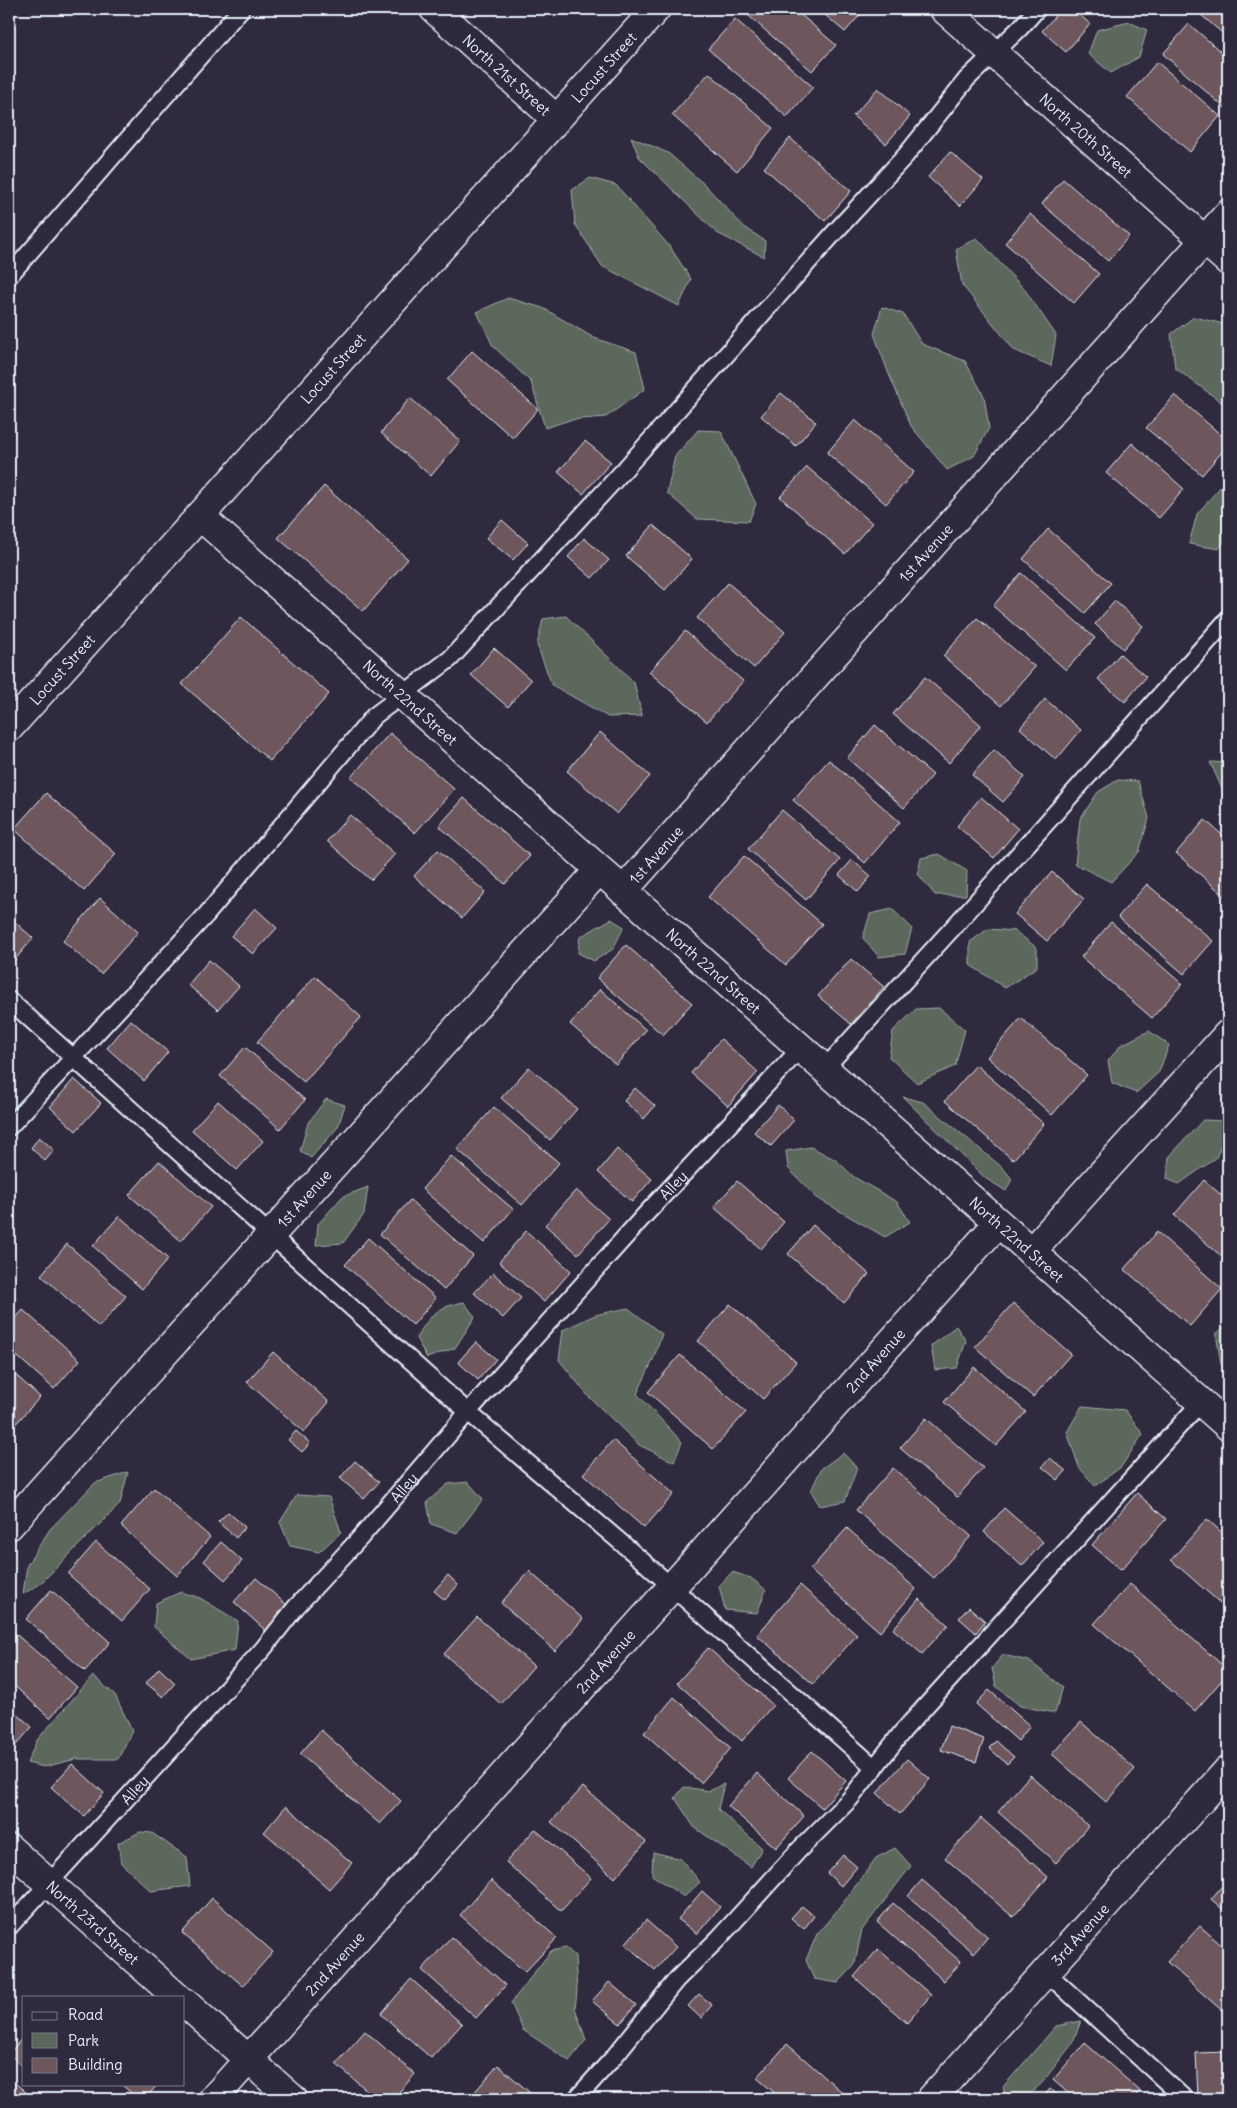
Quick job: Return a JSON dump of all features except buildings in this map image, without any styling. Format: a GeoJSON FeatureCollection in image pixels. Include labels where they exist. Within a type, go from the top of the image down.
{"type":"FeatureCollection","features":[{"type":"Feature","properties":{"kind":"street","name":"North 21st Street"},"geometry":{"type":"LineString","coordinates":[[434,9],[556,119]]}},
{"type":"Feature","properties":{"kind":"street","name":"Locust Street"},"geometry":{"type":"LineString","coordinates":[[9,728],[656,9]]}},
{"type":"Feature","properties":{"kind":"street","name":"North 20th Street"},"geometry":{"type":"LineString","coordinates":[[944,9],[1228,261]]}},
{"type":"Feature","properties":{"kind":"street","name":"1st Avenue"},"geometry":{"type":"LineString","coordinates":[[623,891],[1228,214]]}},
{"type":"Feature","properties":{"kind":"street","name":"North 22nd Street"},"geometry":{"type":"LineString","coordinates":[[200,516],[1228,1426]]}},
{"type":"Feature","properties":{"kind":"street","name":"1st Avenue"},"geometry":{"type":"LineString","coordinates":[[9,1526],[599,870]]}},
{"type":"Feature","properties":{"kind":"street"},"geometry":{"type":"LineString","coordinates":[[1031,1252],[1228,1034]]}},
{"type":"Feature","properties":{"kind":"street","name":"2nd Avenue"},"geometry":{"type":"LineString","coordinates":[[213,2099],[998,1223]]}},
{"type":"Feature","properties":{"kind":"street","name":"3rd Avenue"},"geometry":{"type":"LineString","coordinates":[[931,2099],[1228,1770]]}},
{"type":"Feature","properties":{"kind":"street","name":"North 23rd Street"},"geometry":{"type":"LineString","coordinates":[[9,1848],[176,1996]]}},
{"type":"Feature","properties":{"kind":"street"},"geometry":{"type":"LineString","coordinates":[[185,2003],[293,2099]]}},
{"type":"Feature","properties":{"kind":"lane"},"geometry":{"type":"LineString","coordinates":[[9,276],[241,9]]}},
{"type":"Feature","properties":{"kind":"lane"},"geometry":{"type":"LineString","coordinates":[[9,1127],[72,1056],[206,915],[374,716],[450,658],[624,470],[835,232],[906,155],[967,78],[1037,9]]}},
{"type":"Feature","properties":{"kind":"lane"},"geometry":{"type":"LineString","coordinates":[[824,1069],[959,921],[1228,618]]}},
{"type":"Feature","properties":{"kind":"lane"},"geometry":{"type":"LineString","coordinates":[[9,1000],[468,1412],[672,1586],[875,1768]]}},
{"type":"Feature","properties":{"kind":"lane","name":"Alley"},"geometry":{"type":"LineString","coordinates":[[9,1927],[48,1882],[263,1649],[296,1607],[360,1538],[468,1412],[643,1217],[801,1048]]}},
{"type":"Feature","properties":{"kind":"lane"},"geometry":{"type":"LineString","coordinates":[[576,2099],[613,2058],[678,1979],[719,1938],[798,1851],[850,1799],[903,1731],[1201,1402]]}},
{"type":"Feature","properties":{"kind":"lane"},"geometry":{"type":"LineString","coordinates":[[1046,1972],[1185,2099]]}},
{"type":"Feature","properties":{"kind":"green space"},"geometry":{"type":"Polygon","coordinates":[[[1129,22],[1147,30],[1139,57],[1111,73],[1088,54],[1097,30],[1129,22]]]}},
{"type":"Feature","properties":{"kind":"green space"},"geometry":{"type":"Polygon","coordinates":[[[631,137],[668,153],[705,185],[743,226],[765,241],[764,257],[717,233],[639,157],[631,137]]]}},
{"type":"Feature","properties":{"kind":"green space"},"geometry":{"type":"Polygon","coordinates":[[[590,178],[616,185],[670,247],[691,279],[679,306],[602,266],[575,224],[572,190],[590,178]]]}},
{"type":"Feature","properties":{"kind":"green space"},"geometry":{"type":"Polygon","coordinates":[[[977,238],[1025,290],[1056,335],[1051,366],[1014,350],[962,285],[956,249],[977,238]]]}},
{"type":"Feature","properties":{"kind":"green space"},"geometry":{"type":"Polygon","coordinates":[[[508,298],[543,308],[594,338],[636,352],[645,389],[606,417],[570,420],[545,428],[531,382],[493,346],[477,312],[508,298]]]}},
{"type":"Feature","properties":{"kind":"green space"},"geometry":{"type":"Polygon","coordinates":[[[882,307],[903,314],[922,344],[965,361],[984,396],[989,428],[974,456],[947,470],[911,426],[888,372],[874,334],[882,307]]]}},
{"type":"Feature","properties":{"kind":"green space"},"geometry":{"type":"Polygon","coordinates":[[[1194,317],[1228,325],[1228,407],[1175,368],[1171,334],[1194,317]]]}},
{"type":"Feature","properties":{"kind":"green space"},"geometry":{"type":"Polygon","coordinates":[[[698,430],[721,431],[756,504],[749,521],[697,519],[667,493],[675,456],[698,430]]]}},
{"type":"Feature","properties":{"kind":"green space"},"geometry":{"type":"Polygon","coordinates":[[[1228,478],[1228,535],[1219,549],[1189,544],[1197,514],[1228,478]]]}},
{"type":"Feature","properties":{"kind":"green space"},"geometry":{"type":"Polygon","coordinates":[[[566,616],[634,682],[642,716],[608,717],[552,685],[537,645],[543,619],[566,616]]]}},
{"type":"Feature","properties":{"kind":"green space"},"geometry":{"type":"Polygon","coordinates":[[[1210,762],[1228,763],[1228,802],[1210,762]]]}},
{"type":"Feature","properties":{"kind":"green space"},"geometry":{"type":"Polygon","coordinates":[[[1118,780],[1138,781],[1149,818],[1139,852],[1111,882],[1075,864],[1080,819],[1098,792],[1118,780]]]}},
{"type":"Feature","properties":{"kind":"green space"},"geometry":{"type":"Polygon","coordinates":[[[939,854],[967,871],[966,895],[935,895],[918,874],[921,858],[939,854]]]}},
{"type":"Feature","properties":{"kind":"green space"},"geometry":{"type":"Polygon","coordinates":[[[892,909],[912,928],[905,954],[879,957],[863,938],[870,914],[892,909]]]}},
{"type":"Feature","properties":{"kind":"green space"},"geometry":{"type":"Polygon","coordinates":[[[611,919],[624,927],[613,949],[594,961],[578,953],[580,937],[611,919]]]}},
{"type":"Feature","properties":{"kind":"green space"},"geometry":{"type":"Polygon","coordinates":[[[988,929],[1015,931],[1037,948],[1037,967],[1005,988],[970,965],[970,942],[988,929]]]}},
{"type":"Feature","properties":{"kind":"green space"},"geometry":{"type":"Polygon","coordinates":[[[939,1008],[965,1030],[955,1066],[917,1083],[889,1057],[893,1031],[916,1009],[939,1008]]]}},
{"type":"Feature","properties":{"kind":"green space"},"geometry":{"type":"Polygon","coordinates":[[[1149,1031],[1169,1045],[1159,1072],[1136,1093],[1112,1083],[1108,1061],[1121,1045],[1149,1031]]]}},
{"type":"Feature","properties":{"kind":"green space"},"geometry":{"type":"Polygon","coordinates":[[[903,1097],[923,1102],[1003,1168],[1012,1179],[1006,1191],[985,1178],[903,1097]]]}},
{"type":"Feature","properties":{"kind":"green space"},"geometry":{"type":"Polygon","coordinates":[[[326,1099],[345,1105],[338,1127],[311,1158],[300,1151],[308,1123],[326,1099]]]}},
{"type":"Feature","properties":{"kind":"green space"},"geometry":{"type":"Polygon","coordinates":[[[1203,1120],[1228,1121],[1228,1127],[1216,1158],[1179,1184],[1167,1179],[1169,1157],[1203,1120]]]}},
{"type":"Feature","properties":{"kind":"green space"},"geometry":{"type":"Polygon","coordinates":[[[811,1147],[836,1160],[854,1177],[897,1202],[910,1222],[885,1237],[817,1198],[788,1168],[786,1151],[811,1147]]]}},
{"type":"Feature","properties":{"kind":"green space"},"geometry":{"type":"Polygon","coordinates":[[[368,1187],[364,1214],[343,1243],[316,1245],[318,1224],[342,1197],[368,1187]]]}},
{"type":"Feature","properties":{"kind":"green space"},"geometry":{"type":"Polygon","coordinates":[[[464,1302],[475,1317],[455,1348],[427,1358],[416,1338],[421,1330],[435,1313],[447,1306],[464,1302]]]}},
{"type":"Feature","properties":{"kind":"green space"},"geometry":{"type":"Polygon","coordinates":[[[628,1308],[662,1334],[653,1360],[637,1394],[682,1442],[674,1462],[639,1445],[589,1397],[559,1360],[563,1330],[595,1315],[628,1308]]]}},
{"type":"Feature","properties":{"kind":"green space"},"geometry":{"type":"Polygon","coordinates":[[[1228,1324],[1228,1371],[1221,1364],[1216,1334],[1228,1324]]]}},
{"type":"Feature","properties":{"kind":"green space"},"geometry":{"type":"Polygon","coordinates":[[[956,1326],[966,1341],[957,1368],[935,1370],[931,1346],[956,1326]]]}},
{"type":"Feature","properties":{"kind":"green space"},"geometry":{"type":"Polygon","coordinates":[[[1082,1406],[1125,1410],[1143,1434],[1121,1467],[1095,1486],[1079,1467],[1067,1432],[1082,1406]]]}},
{"type":"Feature","properties":{"kind":"green space"},"geometry":{"type":"Polygon","coordinates":[[[843,1453],[857,1468],[845,1501],[820,1506],[811,1491],[821,1469],[843,1453]]]}},
{"type":"Feature","properties":{"kind":"green space"},"geometry":{"type":"Polygon","coordinates":[[[128,1472],[120,1504],[40,1584],[23,1594],[27,1565],[50,1529],[95,1483],[128,1472]]]}},
{"type":"Feature","properties":{"kind":"green space"},"geometry":{"type":"Polygon","coordinates":[[[468,1482],[483,1499],[457,1533],[431,1524],[427,1502],[448,1484],[468,1482]]]}},
{"type":"Feature","properties":{"kind":"green space"},"geometry":{"type":"Polygon","coordinates":[[[297,1495],[329,1497],[341,1532],[319,1552],[290,1546],[280,1522],[297,1495]]]}},
{"type":"Feature","properties":{"kind":"green space"},"geometry":{"type":"Polygon","coordinates":[[[732,1572],[751,1578],[766,1590],[757,1613],[725,1610],[719,1586],[732,1572]]]}},
{"type":"Feature","properties":{"kind":"green space"},"geometry":{"type":"Polygon","coordinates":[[[181,1592],[200,1598],[238,1621],[235,1650],[191,1659],[154,1627],[156,1603],[181,1592]]]}},
{"type":"Feature","properties":{"kind":"green space"},"geometry":{"type":"Polygon","coordinates":[[[1003,1655],[1029,1661],[1063,1687],[1055,1713],[1020,1706],[996,1686],[992,1668],[1003,1655]]]}},
{"type":"Feature","properties":{"kind":"green space"},"geometry":{"type":"Polygon","coordinates":[[[93,1676],[115,1695],[132,1731],[118,1759],[76,1759],[44,1767],[27,1763],[37,1740],[93,1676]]]}},
{"type":"Feature","properties":{"kind":"green space"},"geometry":{"type":"Polygon","coordinates":[[[724,1784],[718,1809],[762,1848],[751,1867],[694,1827],[675,1798],[684,1787],[709,1791],[724,1784]]]}},
{"type":"Feature","properties":{"kind":"green space"},"geometry":{"type":"Polygon","coordinates":[[[140,1832],[152,1833],[187,1857],[190,1886],[151,1891],[121,1863],[118,1843],[140,1832]]]}},
{"type":"Feature","properties":{"kind":"green space"},"geometry":{"type":"Polygon","coordinates":[[[895,1848],[911,1866],[862,1930],[854,1966],[838,1983],[814,1979],[806,1960],[817,1934],[840,1907],[876,1858],[895,1848]]]}},
{"type":"Feature","properties":{"kind":"green space"},"geometry":{"type":"Polygon","coordinates":[[[653,1852],[681,1859],[700,1882],[684,1897],[652,1875],[653,1852]]]}},
{"type":"Feature","properties":{"kind":"green space"},"geometry":{"type":"Polygon","coordinates":[[[566,1948],[575,1956],[577,1992],[575,2008],[586,2040],[569,2061],[523,2030],[511,2003],[551,1951],[566,1948]]]}},
{"type":"Feature","properties":{"kind":"green space"},"geometry":{"type":"Polygon","coordinates":[[[1081,2021],[1072,2044],[1042,2083],[1024,2099],[1006,2099],[1003,2087],[1056,2026],[1081,2021]]]}}]}
